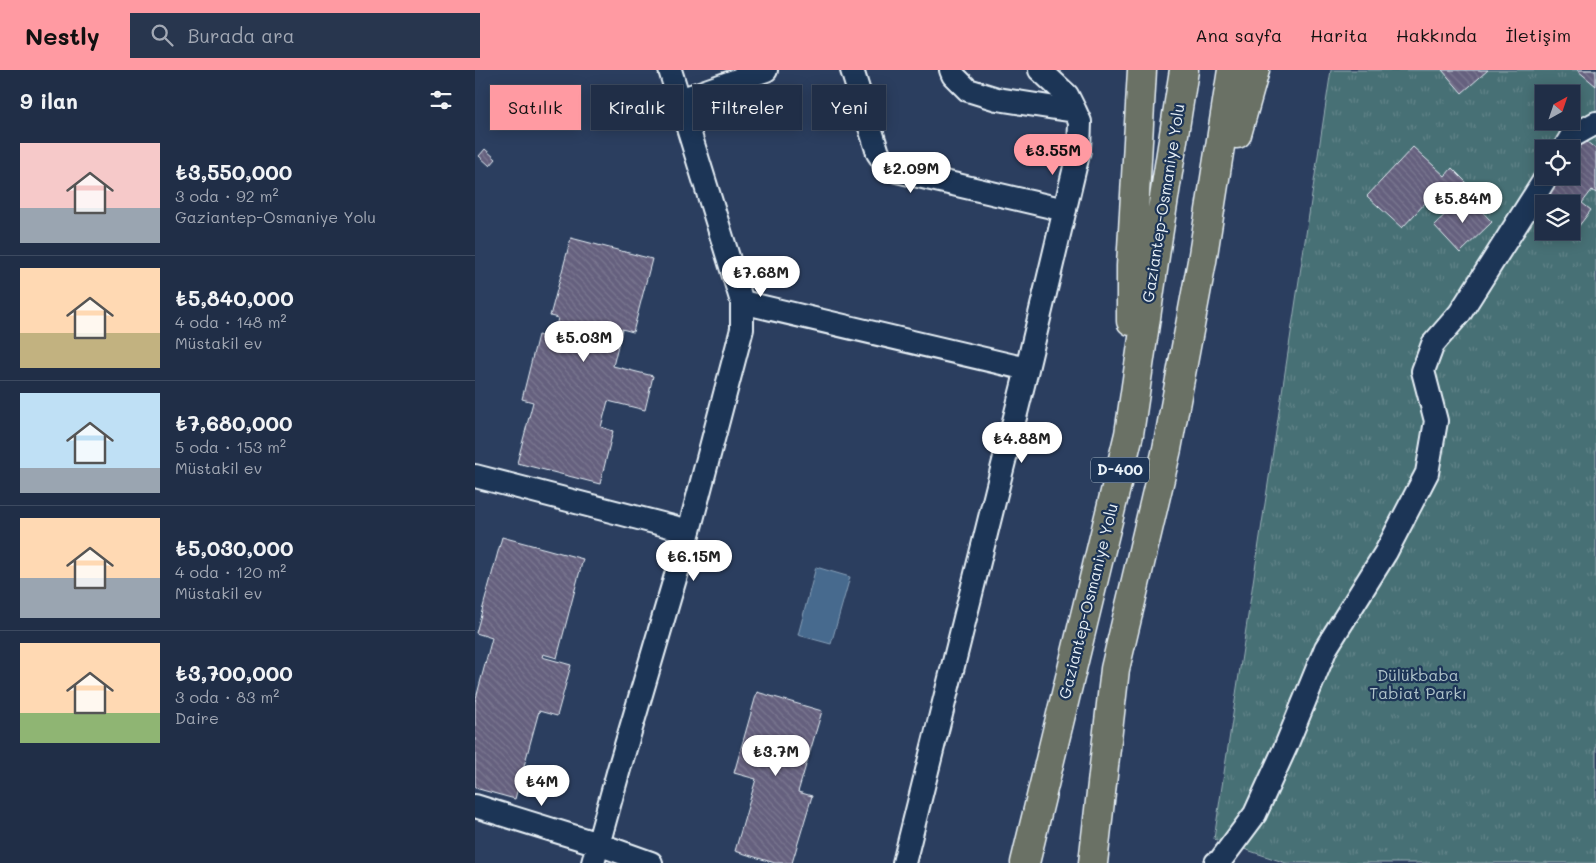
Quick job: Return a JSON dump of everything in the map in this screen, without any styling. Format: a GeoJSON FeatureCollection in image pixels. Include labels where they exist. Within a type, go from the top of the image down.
{"type":"FeatureCollection","features":[{"type":"Feature","properties":{"kind":"highway"},"geometry":{"type":"LineString","coordinates":[[1129,434],[1131,266],[1142,70]]}},
{"type":"Feature","properties":{"kind":"highway","name":"Gaziantep-Osmaniye Yolu"},"geometry":{"type":"LineString","coordinates":[[1025,863],[1129,434],[1184,70]]}},
{"type":"Feature","properties":{"kind":"highway","name":"D-400"},"geometry":{"type":"LineString","coordinates":[[1093,863],[1115,669],[1167,449],[1202,261],[1232,70]]}},
{"type":"Feature","properties":{"kind":"highway"},"geometry":{"type":"LineString","coordinates":[[1202,261],[1255,70]]}},
{"type":"Feature","properties":{"kind":"street"},"geometry":{"type":"LineString","coordinates":[[670,70],[675,85]]}},
{"type":"Feature","properties":{"kind":"street"},"geometry":{"type":"LineString","coordinates":[[683,99],[766,70]]}},
{"type":"Feature","properties":{"kind":"street"},"geometry":{"type":"LineString","coordinates":[[852,70],[878,153],[883,162],[897,171],[1065,210]]}},
{"type":"Feature","properties":{"kind":"street"},"geometry":{"type":"LineString","coordinates":[[951,70],[953,75],[968,90],[997,99],[1075,110]]}},
{"type":"Feature","properties":{"kind":"street"},"geometry":{"type":"LineString","coordinates":[[904,863],[1027,369],[1079,150],[1080,122],[1075,110],[1067,96],[1040,70]]}},
{"type":"Feature","properties":{"kind":"street"},"geometry":{"type":"LineString","coordinates":[[596,853],[689,531],[742,329],[742,302],[683,110]]}},
{"type":"Feature","properties":{"kind":"street"},"geometry":{"type":"LineString","coordinates":[[1569,140],[1571,137],[1596,123]]}},
{"type":"Feature","properties":{"kind":"street"},"geometry":{"type":"LineString","coordinates":[[1216,863],[1220,862],[1255,814],[1286,746],[1326,648],[1386,552],[1427,474],[1436,421],[1423,371],[1433,344],[1460,313],[1541,185]]}},
{"type":"Feature","properties":{"kind":"street"},"geometry":{"type":"LineString","coordinates":[[742,302],[1027,369]]}},
{"type":"Feature","properties":{"kind":"street"},"geometry":{"type":"LineString","coordinates":[[475,476],[689,531]]}},
{"type":"Feature","properties":{"kind":"street"},"geometry":{"type":"LineString","coordinates":[[475,806],[596,853],[651,863]]}},
{"type":"Feature","properties":{"kind":"green space","name":"Dülükbaba Tabiat Parkı"},"geometry":{"type":"Polygon","coordinates":[[[1331,70],[1596,70],[1596,863],[1286,863],[1214,839],[1331,70]]]}},
{"type":"Feature","properties":{"kind":"water"},"geometry":{"type":"Polygon","coordinates":[[[816,567],[850,577],[831,644],[798,635],[816,567]]]}},
{"type":"Feature","properties":{"kind":"building"},"geometry":{"type":"Polygon","coordinates":[[[1442,70],[1488,70],[1462,93],[1442,70]]]}},
{"type":"Feature","properties":{"kind":"building"},"geometry":{"type":"Polygon","coordinates":[[[1577,70],[1596,70],[1596,86],[1577,70]]]}},
{"type":"Feature","properties":{"kind":"building"},"geometry":{"type":"Polygon","coordinates":[[[1582,138],[1596,149],[1596,193],[1592,190],[1582,203],[1591,210],[1580,224],[1580,195],[1542,195],[1550,185],[1562,185],[1564,187],[1566,185],[1580,185],[1580,141],[1582,138]]]}},
{"type":"Feature","properties":{"kind":"building"},"geometry":{"type":"Polygon","coordinates":[[[1413,147],[1445,176],[1452,168],[1466,182],[1439,210],[1428,200],[1402,228],[1367,196],[1413,147]]]}},
{"type":"Feature","properties":{"kind":"building"},"geometry":{"type":"Polygon","coordinates":[[[485,149],[496,159],[490,166],[479,156],[485,149]]]}},
{"type":"Feature","properties":{"kind":"building"},"geometry":{"type":"Polygon","coordinates":[[[1466,195],[1492,222],[1460,253],[1434,225],[1466,195]]]}},
{"type":"Feature","properties":{"kind":"building"},"geometry":{"type":"Polygon","coordinates":[[[571,238],[652,259],[633,332],[622,329],[613,366],[653,376],[645,410],[608,401],[601,427],[613,431],[600,484],[517,463],[533,402],[522,399],[538,335],[553,339],[558,318],[550,316],[571,238]]]}},
{"type":"Feature","properties":{"kind":"building"},"geometry":{"type":"Polygon","coordinates":[[[502,537],[583,559],[557,658],[543,654],[542,657],[571,665],[557,716],[539,711],[515,799],[475,788],[475,702],[492,638],[476,633],[502,537]]]}},
{"type":"Feature","properties":{"kind":"building"},"geometry":{"type":"Polygon","coordinates":[[[757,692],[822,711],[798,792],[812,796],[792,863],[775,863],[735,851],[756,779],[734,773],[757,692]]]}}]}
